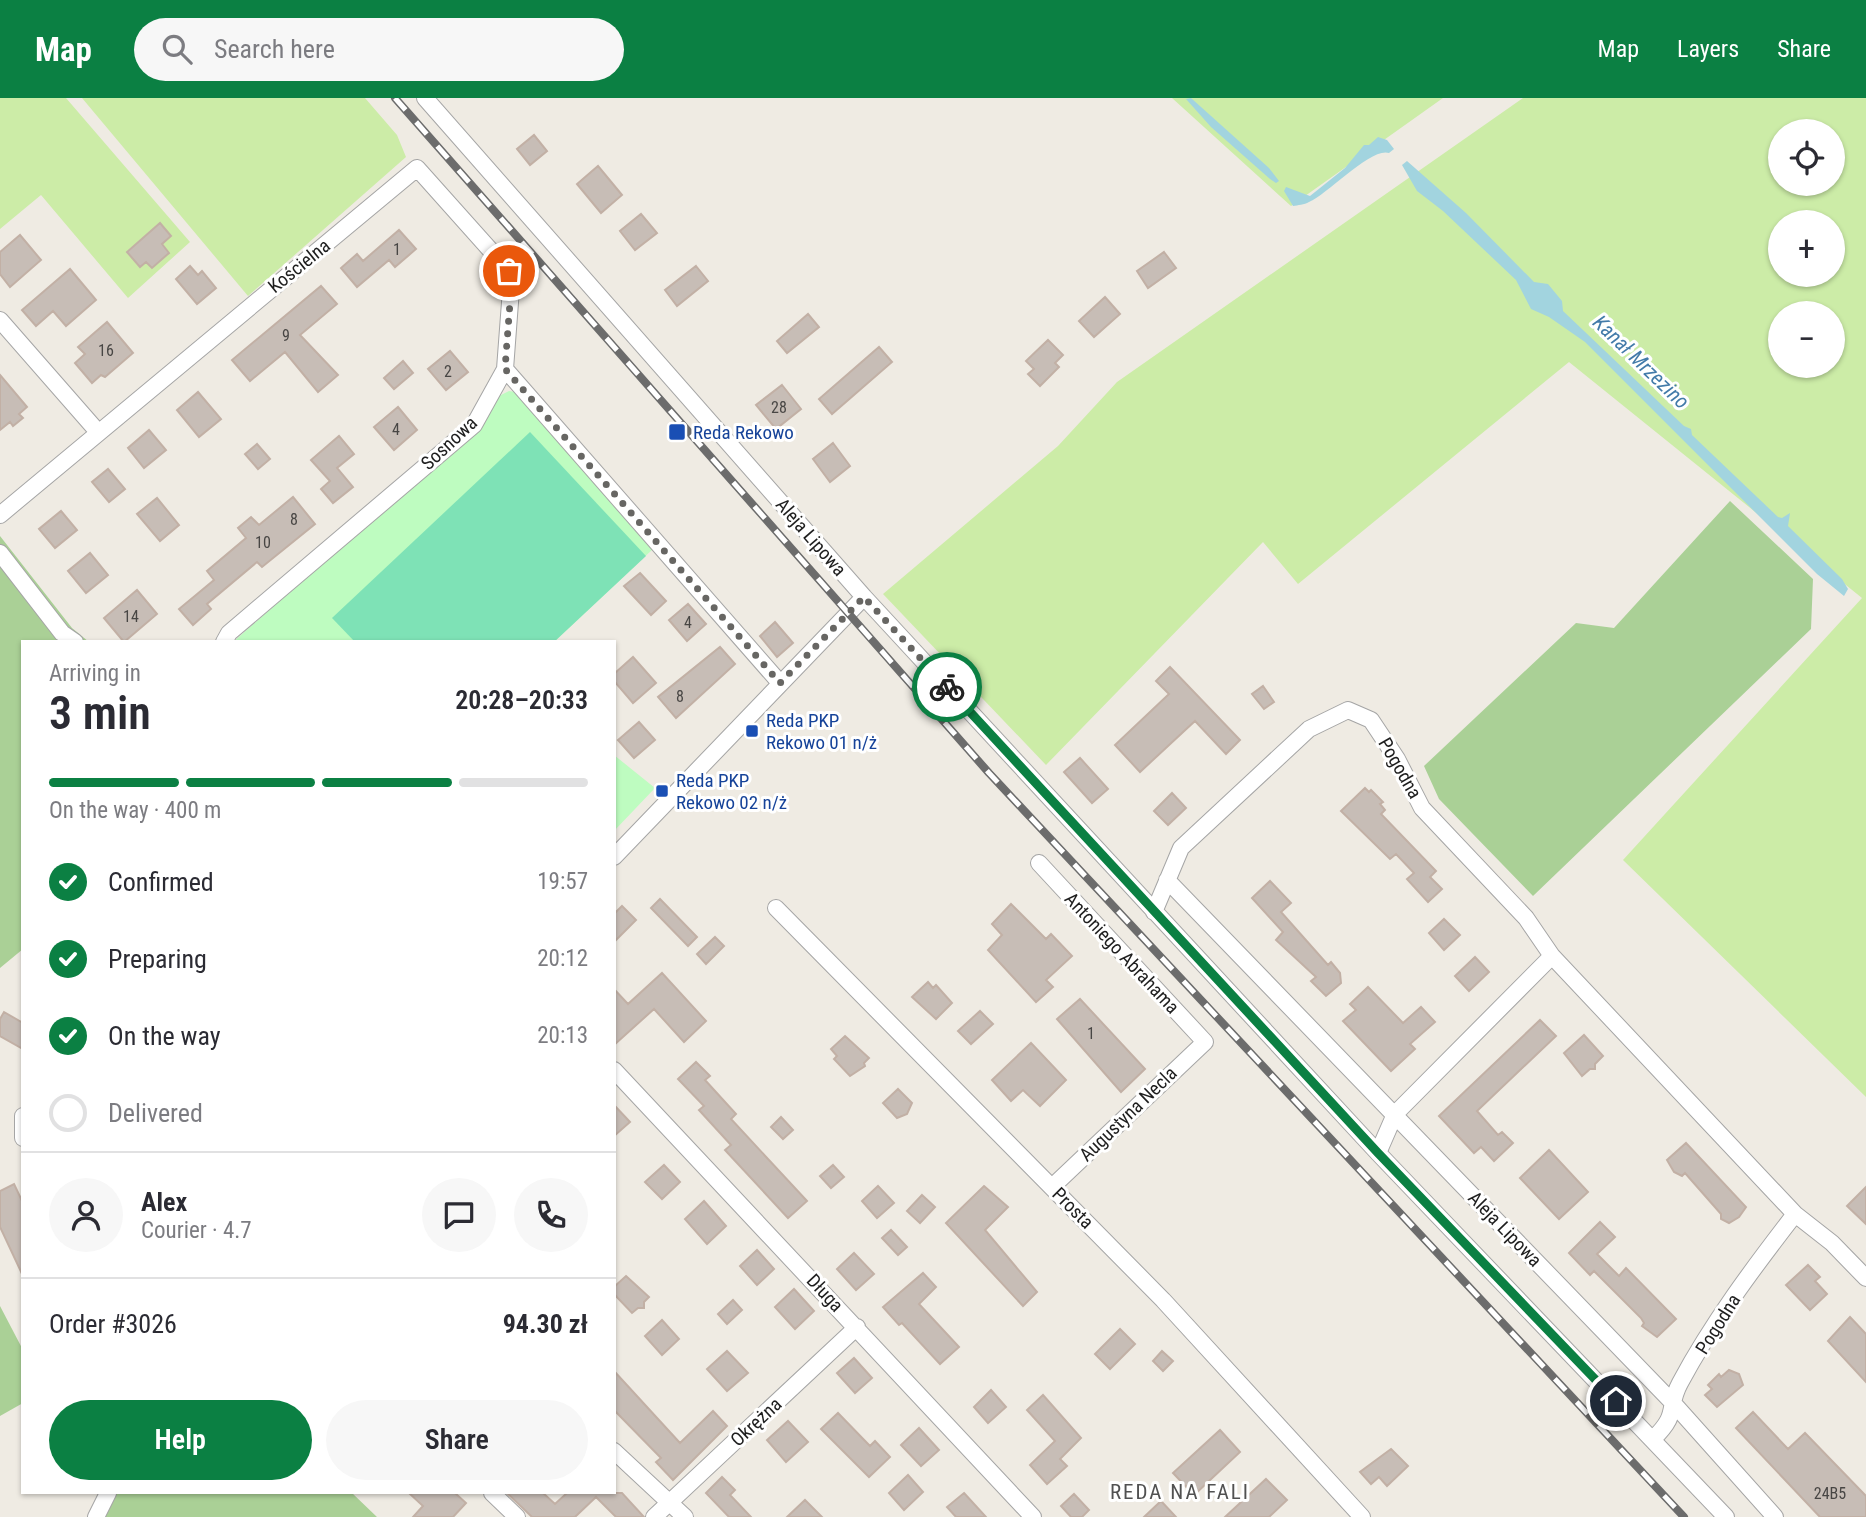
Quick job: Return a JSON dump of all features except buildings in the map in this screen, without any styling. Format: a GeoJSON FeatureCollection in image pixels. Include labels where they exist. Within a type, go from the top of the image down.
{"type":"FeatureCollection","features":[{"type":"Feature","properties":{"kind":"street","name":"Aleja Lipowa"},"geometry":{"type":"LineString","coordinates":[[425,98],[864,597],[1154,912],[1208,966],[1378,1153],[1726,1517]]}},
{"type":"Feature","properties":{"kind":"street","name":"Kościelna"},"geometry":{"type":"LineString","coordinates":[[0,515],[418,168],[509,271],[511,289],[505,369]]}},
{"type":"Feature","properties":{"kind":"street"},"geometry":{"type":"LineString","coordinates":[[0,320],[98,432]]}},
{"type":"Feature","properties":{"kind":"street"},"geometry":{"type":"LineString","coordinates":[[505,369],[780,683]]}},
{"type":"Feature","properties":{"kind":"street","name":"Sosnowa"},"geometry":{"type":"LineString","coordinates":[[225,640],[229,633],[474,425],[505,369]]}},
{"type":"Feature","properties":{"kind":"street"},"geometry":{"type":"LineString","coordinates":[[0,553],[62,634],[72,640]]}},
{"type":"Feature","properties":{"kind":"street"},"geometry":{"type":"LineString","coordinates":[[616,855],[864,597]]}},
{"type":"Feature","properties":{"kind":"street","name":"Pogodna"},"geometry":{"type":"LineString","coordinates":[[1154,912],[1181,848],[1309,729],[1348,710],[1371,720],[1397,759],[1422,808],[1526,918],[1552,956],[1795,1214],[1832,1243],[1866,1278]]}},
{"type":"Feature","properties":{"kind":"street","name":"Antoniego Abrahama"},"geometry":{"type":"LineString","coordinates":[[1040,863],[1205,1042]]}},
{"type":"Feature","properties":{"kind":"street","name":"Aleja Lipowa"},"geometry":{"type":"LineString","coordinates":[[1167,880],[1674,1404],[1775,1517]]}},
{"type":"Feature","properties":{"kind":"street","name":"Prosta"},"geometry":{"type":"LineString","coordinates":[[776,908],[1163,1300],[1362,1517]]}},
{"type":"Feature","properties":{"kind":"street"},"geometry":{"type":"LineString","coordinates":[[1208,966],[1231,945]]}},
{"type":"Feature","properties":{"kind":"street"},"geometry":{"type":"LineString","coordinates":[[1378,1153],[1395,1114],[1552,956]]}},
{"type":"Feature","properties":{"kind":"street","name":"Augustyna Necla"},"geometry":{"type":"LineString","coordinates":[[1052,1187],[1205,1042]]}},
{"type":"Feature","properties":{"kind":"street","name":"Długa"},"geometry":{"type":"LineString","coordinates":[[616,1072],[1033,1517]]}},
{"type":"Feature","properties":{"kind":"street","name":"Pogodna"},"geometry":{"type":"LineString","coordinates":[[1653,1439],[1670,1423],[1678,1385],[1752,1269],[1795,1214]]}},
{"type":"Feature","properties":{"kind":"street","name":"Okrężna"},"geometry":{"type":"LineString","coordinates":[[654,1517],[857,1327]]}},
{"type":"Feature","properties":{"kind":"street"},"geometry":{"type":"LineString","coordinates":[[616,1453],[685,1517]]}},
{"type":"Feature","properties":{"kind":"street"},"geometry":{"type":"LineString","coordinates":[[96,1517],[108,1494]]}},
{"type":"Feature","properties":{"kind":"street"},"geometry":{"type":"LineString","coordinates":[[493,1494],[517,1517]]}},
{"type":"Feature","properties":{"kind":"green space"},"geometry":{"type":"Polygon","coordinates":[[[0,98],[66,98],[190,242],[128,298],[41,195],[0,229],[0,98]]]}},
{"type":"Feature","properties":{"kind":"green space"},"geometry":{"type":"Polygon","coordinates":[[[82,98],[365,98],[397,135],[406,157],[248,296],[82,98]]]}},
{"type":"Feature","properties":{"kind":"green space"},"geometry":{"type":"Polygon","coordinates":[[[1172,98],[1443,98],[1291,206],[1172,98]]]}},
{"type":"Feature","properties":{"kind":"green space"},"geometry":{"type":"Polygon","coordinates":[[[1523,98],[1866,98],[1866,1097],[1623,860],[1862,598],[1569,362],[1298,584],[1263,542],[1046,765],[883,594],[1058,446],[1117,382],[1523,98]]]}},
{"type":"Feature","properties":{"kind":"green space"},"geometry":{"type":"Polygon","coordinates":[[[509,391],[522,393],[653,549],[556,640],[235,640],[478,427],[495,398],[509,391]]]}},
{"type":"Feature","properties":{"kind":"green space"},"geometry":{"type":"Polygon","coordinates":[[[530,432],[646,556],[556,640],[353,640],[332,618],[530,432]]]}},
{"type":"Feature","properties":{"kind":"green space"},"geometry":{"type":"Polygon","coordinates":[[[1730,501],[1813,579],[1811,629],[1533,896],[1439,799],[1424,766],[1576,623],[1614,628],[1730,501]]]}},
{"type":"Feature","properties":{"kind":"green space"},"geometry":{"type":"Polygon","coordinates":[[[0,536],[72,628],[87,640],[21,640],[21,951],[0,968],[0,536]]]}},
{"type":"Feature","properties":{"kind":"green space"},"geometry":{"type":"Polygon","coordinates":[[[616,757],[655,788],[616,829],[616,757]]]}},
{"type":"Feature","properties":{"kind":"green space"},"geometry":{"type":"Polygon","coordinates":[[[0,1306],[21,1346],[21,1404],[0,1416],[0,1306]]]}},
{"type":"Feature","properties":{"kind":"green space"},"geometry":{"type":"Polygon","coordinates":[[[99,1494],[353,1494],[377,1517],[89,1517],[99,1494]]]}},
{"type":"Feature","properties":{"kind":"water"},"geometry":{"type":"Polygon","coordinates":[[[1191,98],[1269,168],[1279,181],[1276,183],[1270,179],[1211,127],[1186,99],[1191,98]]]}},
{"type":"Feature","properties":{"kind":"water"},"geometry":{"type":"Polygon","coordinates":[[[1378,137],[1387,140],[1394,149],[1372,157],[1309,202],[1293,206],[1284,191],[1286,187],[1310,196],[1345,168],[1364,145],[1369,145],[1378,137]]]}},
{"type":"Feature","properties":{"kind":"water"},"geometry":{"type":"Polygon","coordinates":[[[1407,161],[1466,213],[1534,282],[1548,284],[1562,301],[1563,311],[1684,426],[1691,429],[1692,435],[1778,517],[1782,518],[1790,513],[1788,526],[1842,579],[1848,589],[1844,596],[1817,574],[1585,342],[1549,317],[1531,309],[1516,280],[1443,211],[1417,191],[1402,165],[1407,161]]]}},
{"type":"Feature","properties":{"kind":"railway"},"geometry":{"type":"LineString","coordinates":[[395,98],[989,773],[1684,1517]]}},
{"type":"Feature","properties":{"kind":"way so far"},"geometry":{"type":"LineString","coordinates":[[509,271],[511,289],[505,369],[780,683],[864,597],[947,687]]}},
{"type":"Feature","properties":{"kind":"place","name":"Reda Rekowo"},"geometry":{"type":"Point","coordinates":[677,432]}},
{"type":"Feature","properties":{"kind":"place","name":"Reda PKP Rekowo 01 n/ż"},"geometry":{"type":"Point","coordinates":[752,731]}},
{"type":"Feature","properties":{"kind":"place","name":"Reda PKP Rekowo 02 n/ż"},"geometry":{"type":"Point","coordinates":[662,791]}},
{"type":"Feature","properties":{"kind":"district","name":"REDA NA FALI"},"geometry":{"type":"Point","coordinates":[1180,1492]}},
{"type":"Feature","properties":{"kind":"route"},"geometry":{"type":"LineString","coordinates":[[947,687],[1154,912],[1208,966],[1378,1153],[1616,1401]]}},
{"type":"Feature","properties":{"kind":"water label","name":"Kanał Mrzezino"},"geometry":{"type":"Point","coordinates":[1641,362]}}]}
